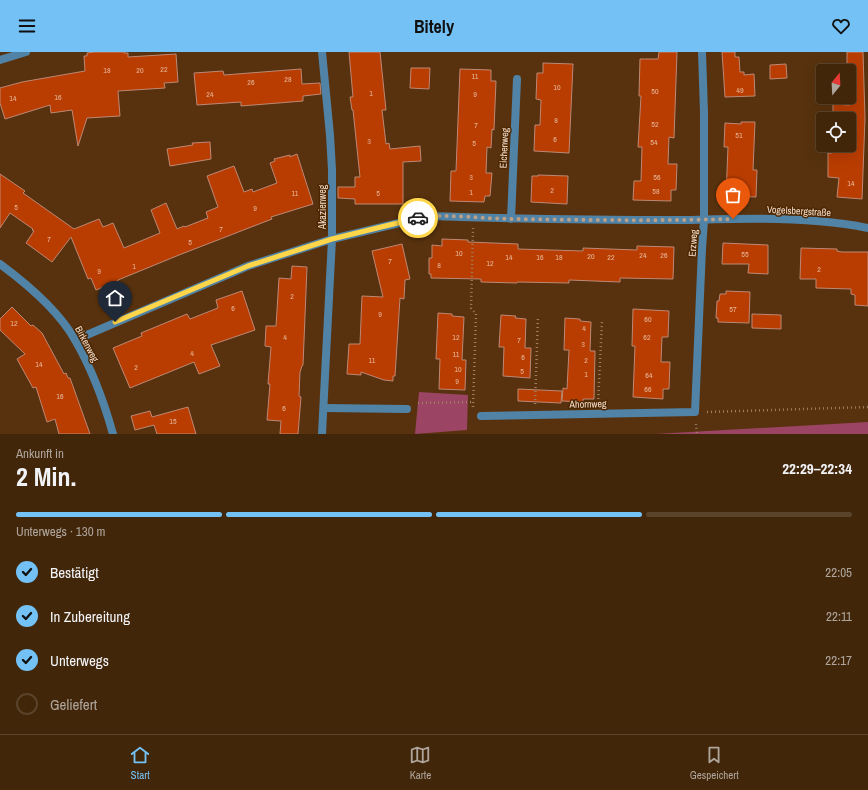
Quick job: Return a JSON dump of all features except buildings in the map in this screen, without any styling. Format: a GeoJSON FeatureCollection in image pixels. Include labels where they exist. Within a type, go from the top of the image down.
{"type":"FeatureCollection","features":[{"type":"Feature","properties":{"kind":"street"},"geometry":{"type":"LineString","coordinates":[[0,60],[26,52]]}},
{"type":"Feature","properties":{"kind":"street","name":"Akazienweg"},"geometry":{"type":"LineString","coordinates":[[322,52],[332,170],[332,239],[322,434]]}},
{"type":"Feature","properties":{"kind":"street","name":"Erzweg"},"geometry":{"type":"LineString","coordinates":[[695,412],[704,220],[704,112],[702,52]]}},
{"type":"Feature","properties":{"kind":"street","name":"Eichenweg"},"geometry":{"type":"LineString","coordinates":[[511,219],[517,79]]}},
{"type":"Feature","properties":{"kind":"street","name":"Vogelsbergstraße"},"geometry":{"type":"LineString","coordinates":[[75,340],[248,266],[332,239],[432,216],[511,219],[798,219],[868,228]]}},
{"type":"Feature","properties":{"kind":"street","name":"Birkenweg"},"geometry":{"type":"LineString","coordinates":[[0,264],[20,279],[51,309],[75,340],[102,401],[113,434]]}},
{"type":"Feature","properties":{"kind":"street"},"geometry":{"type":"LineString","coordinates":[[324,408],[407,409]]}},
{"type":"Feature","properties":{"kind":"street","name":"Ahornweg"},"geometry":{"type":"LineString","coordinates":[[482,416],[695,412]]}},
{"type":"Feature","properties":{"kind":"path"},"geometry":{"type":"LineString","coordinates":[[473,218],[471,308],[476,314],[472,410],[482,416]]}},
{"type":"Feature","properties":{"kind":"path"},"geometry":{"type":"LineString","coordinates":[[535,415],[538,316]]}},
{"type":"Feature","properties":{"kind":"path"},"geometry":{"type":"LineString","coordinates":[[598,414],[602,321]]}},
{"type":"Feature","properties":{"kind":"path"},"geometry":{"type":"LineString","coordinates":[[407,409],[418,403],[473,402]]}},
{"type":"Feature","properties":{"kind":"path"},"geometry":{"type":"LineString","coordinates":[[695,412],[868,407]]}},
{"type":"Feature","properties":{"kind":"shaded area"},"geometry":{"type":"Polygon","coordinates":[[[419,392],[468,395],[467,430],[415,434],[419,392]]]}},
{"type":"Feature","properties":{"kind":"shaded area"},"geometry":{"type":"Polygon","coordinates":[[[868,422],[868,434],[655,434],[868,422]]]}},
{"type":"Feature","properties":{"kind":"way so far"},"geometry":{"type":"LineString","coordinates":[[418,218],[432,216],[511,219],[733,219]]}},
{"type":"Feature","properties":{"kind":"route"},"geometry":{"type":"LineString","coordinates":[[115,322],[248,266],[332,239],[418,218]]}}]}
